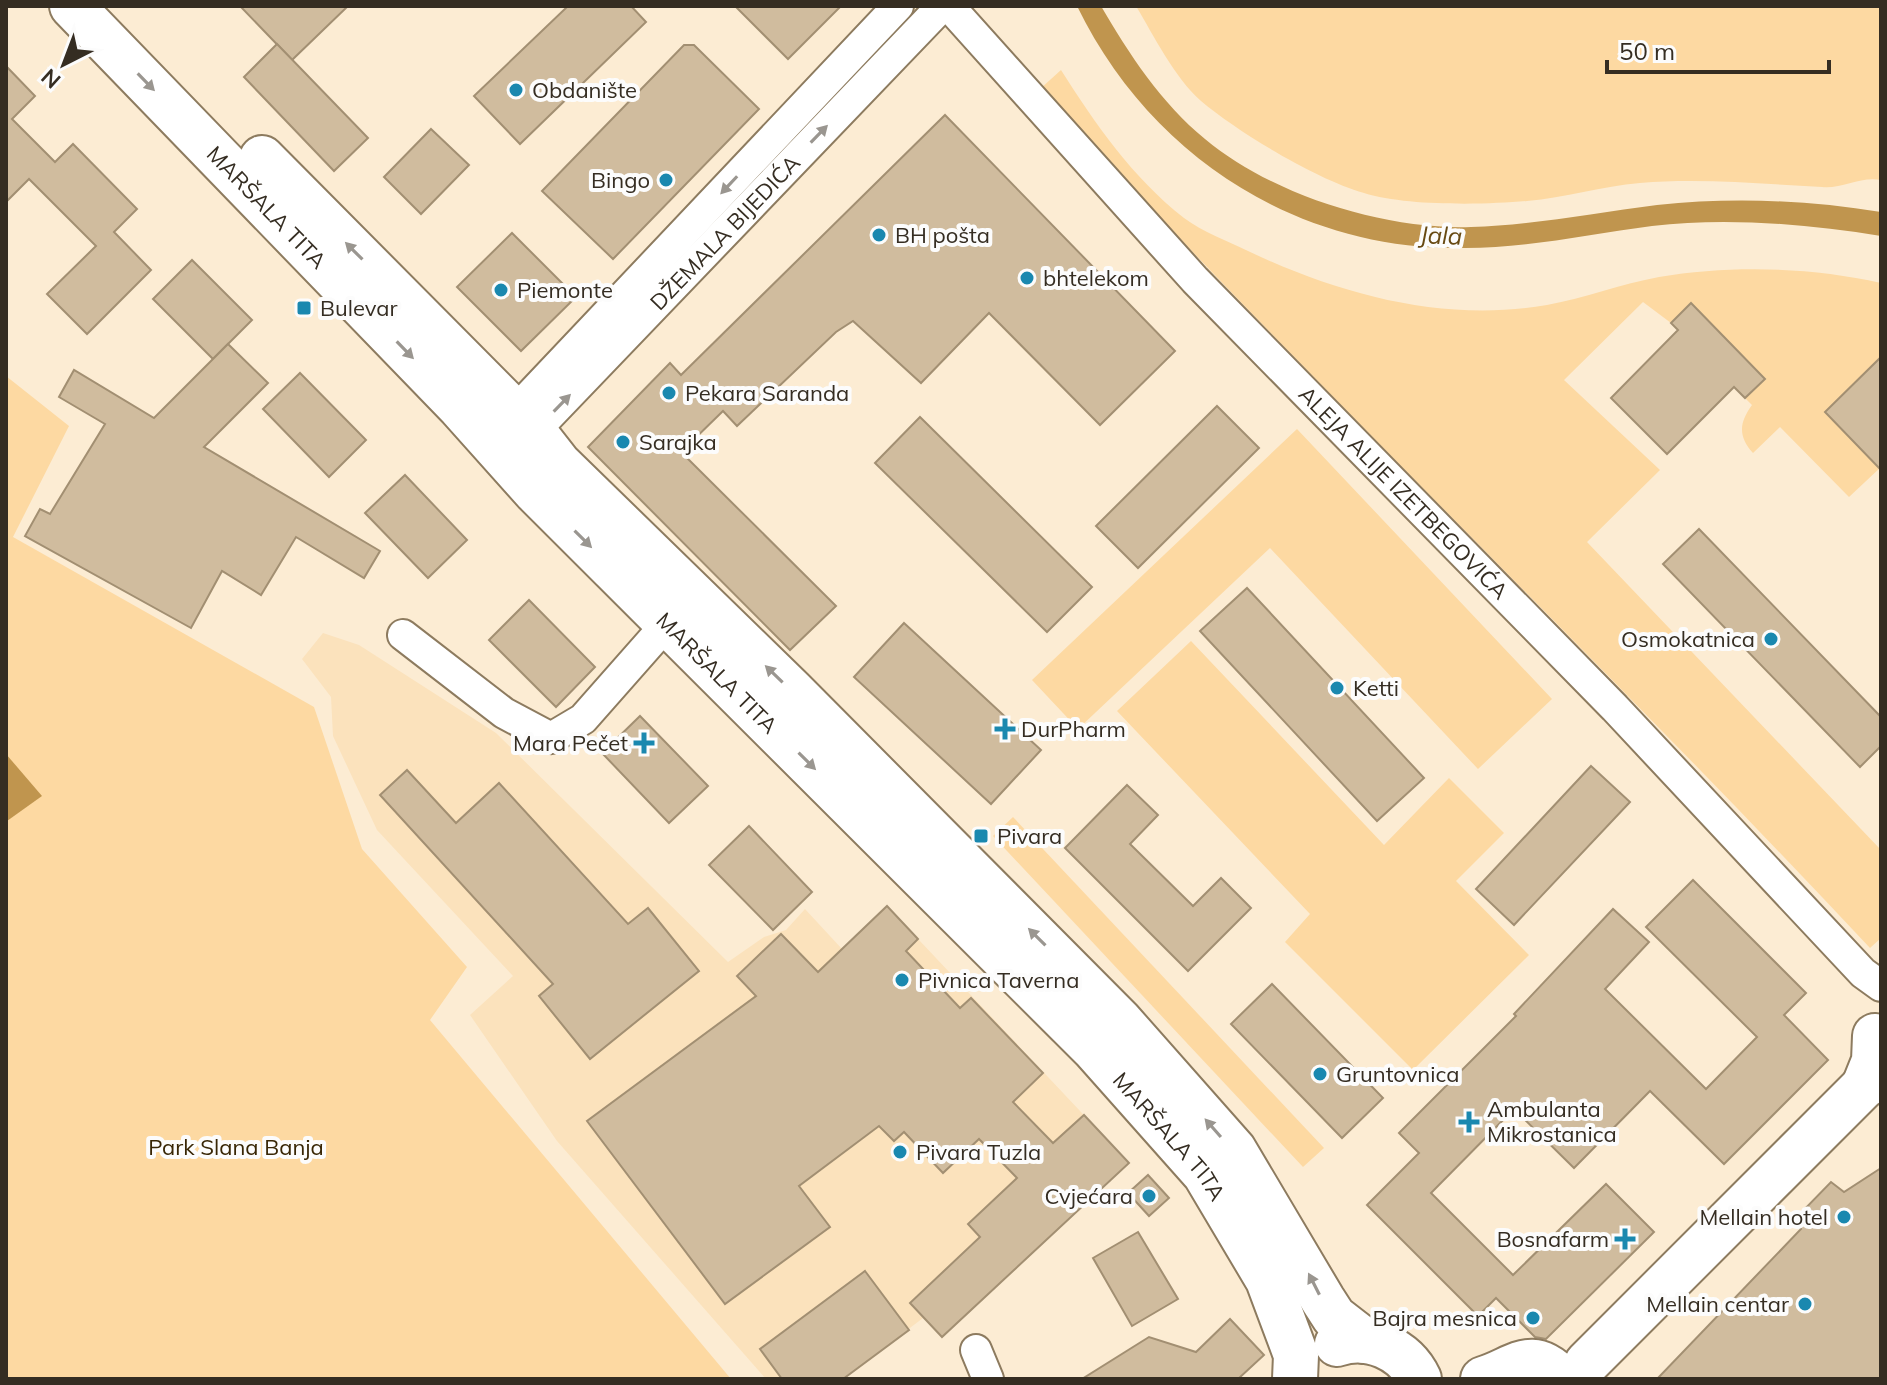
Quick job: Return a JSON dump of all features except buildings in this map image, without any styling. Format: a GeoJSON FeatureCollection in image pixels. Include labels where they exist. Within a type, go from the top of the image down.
{"type":"FeatureCollection","features":[{"type":"Feature","properties":{"kind":"main road","name":"MARŠALA TITA"},"geometry":{"type":"LineString","coordinates":[[72,6],[511,436]]}},
{"type":"Feature","properties":{"kind":"main road","name":"MARŠALA TITA"},"geometry":{"type":"LineString","coordinates":[[111,6],[511,436],[680,610],[1107,1035],[1234,1150],[1328,1309],[1348,1330],[1396,1359],[1444,1379]]}},
{"type":"Feature","properties":{"kind":"main road"},"geometry":{"type":"LineString","coordinates":[[1483,1379],[1523,1361],[1569,1372],[1832,1117],[1875,1030]]}},
{"type":"Feature","properties":{"kind":"main road","name":"MARŠALA TITA"},"geometry":{"type":"LineString","coordinates":[[1107,1035],[1229,1210],[1268,1280],[1296,1355],[1297,1379]]}},
{"type":"Feature","properties":{"kind":"main road"},"geometry":{"type":"LineString","coordinates":[[1297,1379],[1313,1358],[1329,1347],[1346,1341],[1396,1359]]}},
{"type":"Feature","properties":{"kind":"street","name":"DŽEMALA BIJEDIĆA"},"geometry":{"type":"LineString","coordinates":[[511,436],[898,6]]}},
{"type":"Feature","properties":{"kind":"street","name":"DŽEMALA BIJEDIĆA"},"geometry":{"type":"LineString","coordinates":[[511,436],[942,6]]}},
{"type":"Feature","properties":{"kind":"street","name":"ALEJA ALIJE IZETBEGOVIĆA"},"geometry":{"type":"LineString","coordinates":[[949,6],[1195,280],[1615,708],[1875,1030]]}},
{"type":"Feature","properties":{"kind":"street"},"geometry":{"type":"LineString","coordinates":[[403,635],[504,713],[551,738],[583,719],[680,610]]}},
{"type":"Feature","properties":{"kind":"street"},"geometry":{"type":"LineString","coordinates":[[976,1350],[988,1379]]}},
{"type":"Feature","properties":{"kind":"shaded area","name":"Pivara Tuzla"},"geometry":{"type":"Polygon","coordinates":[[[323,633],[359,645],[496,733],[728,962],[764,937],[786,930],[805,909],[842,949],[887,906],[1129,1163],[942,1337],[923,1318],[843,1379],[766,1379],[557,1141],[470,1015],[513,976],[377,830],[333,736],[331,697],[302,659],[323,633]]]}},
{"type":"Feature","properties":{"kind":"green space"},"geometry":{"type":"Polygon","coordinates":[[[1136,6],[1881,6],[1881,180],[1829,187],[1663,182],[1489,203],[1422,202],[1381,197],[1345,186],[1301,166],[1217,114],[1182,80],[1136,6]]]}},
{"type":"Feature","properties":{"kind":"green space"},"geometry":{"type":"Polygon","coordinates":[[[1061,70],[1131,168],[1184,218],[1283,267],[1357,292],[1432,307],[1509,310],[1547,305],[1631,283],[1686,273],[1742,269],[1799,271],[1881,283],[1881,467],[1849,497],[1780,427],[1753,453],[1742,429],[1752,405],[1745,398],[1765,379],[1691,304],[1671,323],[1643,302],[1564,380],[1660,470],[1587,542],[1881,850],[1881,938],[1870,948],[1142,198],[1040,89],[1061,70]]]}},
{"type":"Feature","properties":{"kind":"green space","name":"Park Slana Banja"},"geometry":{"type":"Polygon","coordinates":[[[6,376],[69,426],[13,537],[314,707],[362,849],[467,967],[430,1020],[731,1379],[6,1379],[6,376]]]}},
{"type":"Feature","properties":{"kind":"green space"},"geometry":{"type":"Polygon","coordinates":[[[1297,429],[1552,699],[1478,769],[1270,548],[1078,729],[1032,680],[1297,429]]]}},
{"type":"Feature","properties":{"kind":"green space"},"geometry":{"type":"Polygon","coordinates":[[[1191,641],[1384,845],[1449,778],[1504,833],[1456,881],[1529,955],[1413,1070],[1285,942],[1310,914],[1117,711],[1191,641]]]}},
{"type":"Feature","properties":{"kind":"green space"},"geometry":{"type":"Polygon","coordinates":[[[1013,817],[1324,1148],[1303,1167],[993,836],[1013,817]]]}},
{"type":"Feature","properties":{"kind":"water","name":"Jala"},"geometry":{"type":"Polygon","coordinates":[[[1077,6],[1101,6],[1147,77],[1174,110],[1205,139],[1263,177],[1330,205],[1402,222],[1471,227],[1657,205],[1797,202],[1881,212],[1881,236],[1796,225],[1709,222],[1652,226],[1512,246],[1465,248],[1403,245],[1344,233],[1288,212],[1235,184],[1188,149],[1145,108],[1108,60],[1077,6]]]}},
{"type":"Feature","properties":{"kind":"water"},"geometry":{"type":"Polygon","coordinates":[[[6,754],[42,796],[7,821],[6,819],[6,754]]]}},
{"type":"Feature","properties":{"kind":"place","name":"Obdanište"},"geometry":{"type":"Point","coordinates":[516,90]}},
{"type":"Feature","properties":{"kind":"place","name":"Bingo"},"geometry":{"type":"Point","coordinates":[666,180]}},
{"type":"Feature","properties":{"kind":"place","name":"BH pošta"},"geometry":{"type":"Point","coordinates":[879,235]}},
{"type":"Feature","properties":{"kind":"place","name":"bhtelekom"},"geometry":{"type":"Point","coordinates":[1027,278]}},
{"type":"Feature","properties":{"kind":"place","name":"Piemonte"},"geometry":{"type":"Point","coordinates":[501,290]}},
{"type":"Feature","properties":{"kind":"place","name":"Bulevar"},"geometry":{"type":"Point","coordinates":[304,308]}},
{"type":"Feature","properties":{"kind":"place","name":"Pekara Saranda"},"geometry":{"type":"Point","coordinates":[669,393]}},
{"type":"Feature","properties":{"kind":"place","name":"Sarajka"},"geometry":{"type":"Point","coordinates":[623,442]}},
{"type":"Feature","properties":{"kind":"place","name":"Osmokatnica"},"geometry":{"type":"Point","coordinates":[1771,639]}},
{"type":"Feature","properties":{"kind":"place","name":"Ketti"},"geometry":{"type":"Point","coordinates":[1337,688]}},
{"type":"Feature","properties":{"kind":"place","name":"DurPharm"},"geometry":{"type":"Point","coordinates":[1005,729]}},
{"type":"Feature","properties":{"kind":"place","name":"Mara Pečet"},"geometry":{"type":"Point","coordinates":[644,743]}},
{"type":"Feature","properties":{"kind":"place","name":"Pivara"},"geometry":{"type":"Point","coordinates":[981,836]}},
{"type":"Feature","properties":{"kind":"place","name":"Pivnica Taverna"},"geometry":{"type":"Point","coordinates":[902,980]}},
{"type":"Feature","properties":{"kind":"place","name":"Gruntovnica"},"geometry":{"type":"Point","coordinates":[1320,1074]}},
{"type":"Feature","properties":{"kind":"place","name":"Ambulanta Mikrostanica"},"geometry":{"type":"Point","coordinates":[1469,1122]}},
{"type":"Feature","properties":{"kind":"place","name":"Pivara Tuzla"},"geometry":{"type":"Point","coordinates":[900,1152]}},
{"type":"Feature","properties":{"kind":"place","name":"Cvjećara"},"geometry":{"type":"Point","coordinates":[1149,1196]}},
{"type":"Feature","properties":{"kind":"place","name":"Mellain hotel"},"geometry":{"type":"Point","coordinates":[1844,1217]}},
{"type":"Feature","properties":{"kind":"place","name":"Bosnafarm"},"geometry":{"type":"Point","coordinates":[1625,1239]}},
{"type":"Feature","properties":{"kind":"place","name":"Mellain centar"},"geometry":{"type":"Point","coordinates":[1805,1304]}},
{"type":"Feature","properties":{"kind":"place","name":"Bajra mesnica"},"geometry":{"type":"Point","coordinates":[1533,1318]}}]}
